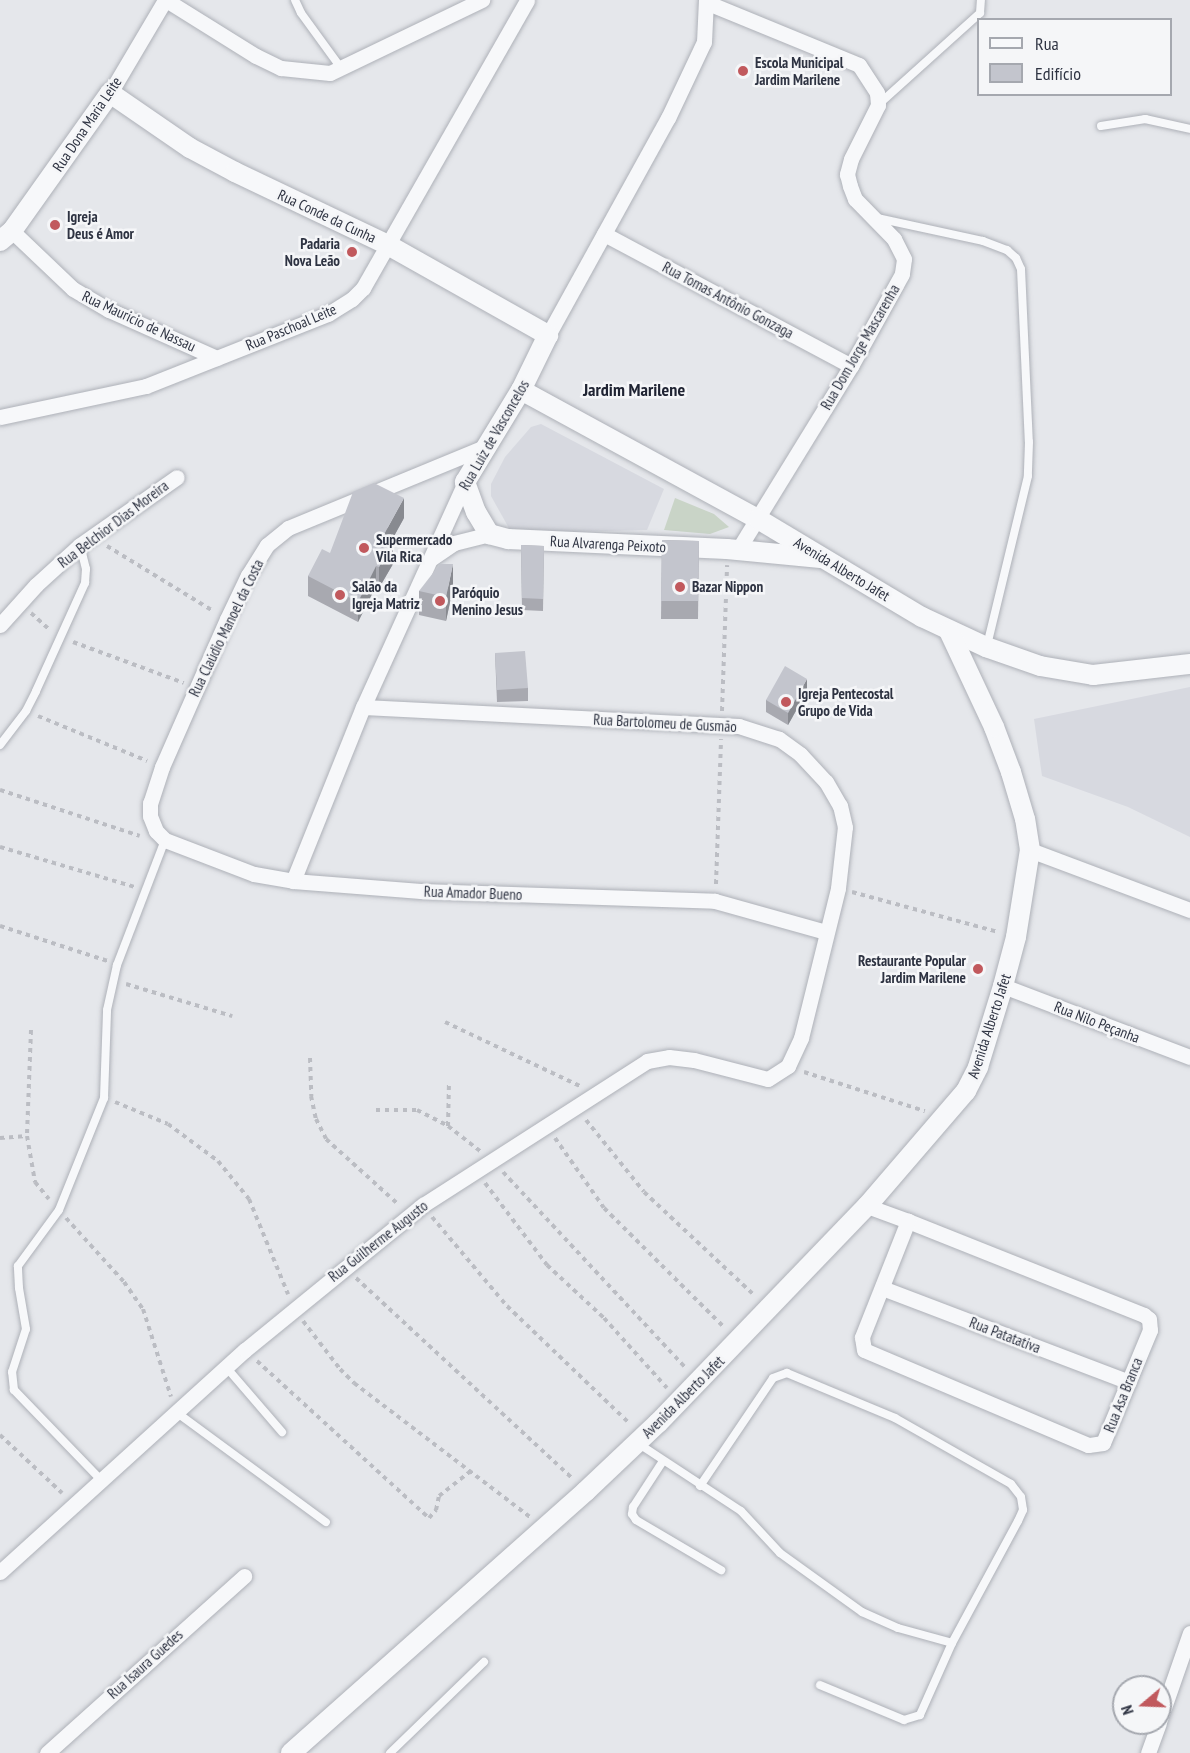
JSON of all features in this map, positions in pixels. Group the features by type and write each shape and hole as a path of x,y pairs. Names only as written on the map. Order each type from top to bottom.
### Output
{"street":[{"path":"166,0 256,56 281,68 330,73 482,0"},
{"name":"Rua Dona Maria Leite","path":"6,236 110,93 166,0"},
{"name":"Rua Paschoal Leite","path":"0,417 146,386 328,314 352,299 363,288 527,0"},
{"path":"707,2 859,65 877,93 878,105"},
{"name":"Rua Luiz de Vasconcelos","path":"293,881 363,707 465,482 521,390 548,335 668,118 704,42 707,2"},
{"name":"Rua Conde da Cunha","path":"110,93 190,148 388,245 548,335"},
{"name":"Rua Dom Jorge Mascarenha","path":"738,550 851,366 902,274 904,259 900,248 855,199 847,174 851,159 878,105"},
{"name":"Rua Tomas Antônio Gonzaga","path":"604,234 851,366"},
{"name":"Rua Mauricio de Nassau","path":"6,236 73,289 109,310 217,358"},
{"name":"Avenida Alberto Jafet","path":"291,1753 544,1529 640,1440 738,1342 867,1206 946,1118 966,1091 978,1067 1016,937 1030,850 1025,819 994,727 949,631 758,519 521,390"},
{"name":"Rua Claúdio Manoel da Costa","path":"164,842 152,823 150,803 162,767 227,619 248,575 267,545 288,528 487,446"},
{"name":"Rua Belchior Dias Moreira","path":"0,625 36,585 86,541 177,477"},
{"path":"430,560 454,543 489,534 476,512 465,482"},
{"name":"Rua Alvarenga Peixoto","path":"489,534 517,540 738,550 821,558"},
{"path":"949,631 1040,666 1094,675 1190,664"},
{"name":"Rua Bartolomeu de Gusmão","path":"363,707 739,726 755,729 779,739 800,754 826,782 840,806 845,827 838,888 801,1038 788,1066"},
{"name":"Rua Amador Bueno","path":"164,842 254,874 293,881 421,891 715,901 826,932"},
{"path":"1030,850 1190,910"},
{"name":"Rua Nilo Peçanha","path":"1003,986 1190,1057"},
{"name":"Rua Guilherme Augusto","path":"0,1572 245,1350 408,1214 547,1126 594,1093 647,1061 669,1058 694,1060 761,1078 776,1076 788,1066"},
{"name":"Rua Asa Branca","path":"867,1206 908,1221 1144,1315 1149,1319 1150,1329 1103,1443 1088,1445 864,1350 862,1337 908,1221"},
{"name":"Rua Patatativa","path":"882,1288 1129,1382"},
{"name":"Rua Isaura Guedes","path":"47,1753 244,1576"},
{"path":"1172,1685 1190,1634"},
{"path":"1148,1753 1154,1735"}],"lane":[{"path":"295,0 300,13 341,69"},
{"path":"878,105 980,14 981,0"},
{"path":"1101,126 1145,119 1190,129"},
{"path":"873,217 983,241 1007,250 1016,258 1021,269 1027,384 1028,476 986,647"},
{"path":"0,745 26,711 85,583 86,541"},
{"path":"102,1481 14,1390 11,1380 26,1329 18,1266 59,1210 104,1098 104,1041 113,980 144,889 164,842"},
{"path":"226,1367 282,1432"},
{"path":"700,1486 773,1378 787,1373 895,1418 1011,1485 1021,1497 1023,1510 952,1643 924,1709 912,1719 904,1720 820,1685"},
{"path":"176,1412 326,1522"},
{"path":"640,1440 663,1461 741,1511 780,1553 862,1612 898,1628 952,1643"},
{"path":"663,1461 633,1507 632,1514 636,1520 721,1570"},
{"path":"390,1753 484,1662"}],"path":[{"path":"86,541 227,619"},
{"path":"19,604 59,637 196,687"},
{"path":"26,711 162,767"},
{"path":"0,790 164,842"},
{"path":"0,847 144,889"},
{"path":"838,888 1016,937"},
{"path":"0,926 117,964"},
{"path":"113,980 232,1016"},
{"path":"446,1022 594,1093"},
{"path":"32,1030 27,1136 35,1182 124,1282 143,1309 176,1412"},
{"path":"310,1058 311,1096 316,1119 326,1139 408,1214"},
{"path":"788,1066 946,1118"},
{"path":"448,1126 449,1082"},
{"path":"104,1098 168,1124 218,1161 249,1199 294,1309 340,1369 354,1383 472,1470 544,1529"},
{"path":"576,1106 644,1192 769,1308"},
{"path":"376,1110 417,1110 448,1126 492,1160 699,1382"},
{"path":"547,1126 604,1208 738,1342"},
{"path":"0,1138 27,1136"},
{"path":"476,1170 548,1265 604,1318 680,1401"},
{"path":"423,1205 507,1306 640,1440"},
{"path":"345,1268 586,1491"},
{"path":"245,1350 429,1518 436,1510 439,1496 472,1470"},
{"path":"0,1435 74,1504"}],"shaded area":[{"path":"541,424 664,489 647,530 528,533 510,530 491,496 491,484 505,457 531,427"},
{"path":"675,498 714,514 729,527 710,534 664,530"},
{"path":"1190,687 1190,837 1128,807 1042,776 1034,719"}],"building":[{"path":"374,483 404,498 382,538 393,544 379,567 376,566 358,602 308,576 322,549 330,553 353,492"},
{"name":"Bazar Nippon","path":"662,540 699,541 698,601 661,601"},
{"path":"521,545 544,546 543,599 522,598"},
{"path":"440,564 453,564 446,597 419,591"},
{"path":"525,651 528,688 497,690 495,653"},
{"path":"785,666 807,679 788,713 766,700"}],"place":[{"name":"Escola Municipal Jardim Marilene","path":"743,71"},
{"name":"Igreja Deus é Amor","path":"55,225"},
{"name":"Padaria Nova Leão","path":"352,252"},
{"name":"Supermercado Vila Rica","path":"364,548"},
{"name":"Bazar Nippon","path":"680,587"},
{"name":"Salão da Igreja Matriz","path":"340,595"},
{"name":"Paróquio Menino Jesus","path":"440,601"},
{"name":"Igreja Pentecostal Grupo de Vida","path":"786,702"},
{"name":"Restaurante Popular Jardim Marilene","path":"978,969"}],"district":[{"name":"Jardim Marilene","path":"634,390"}]}
